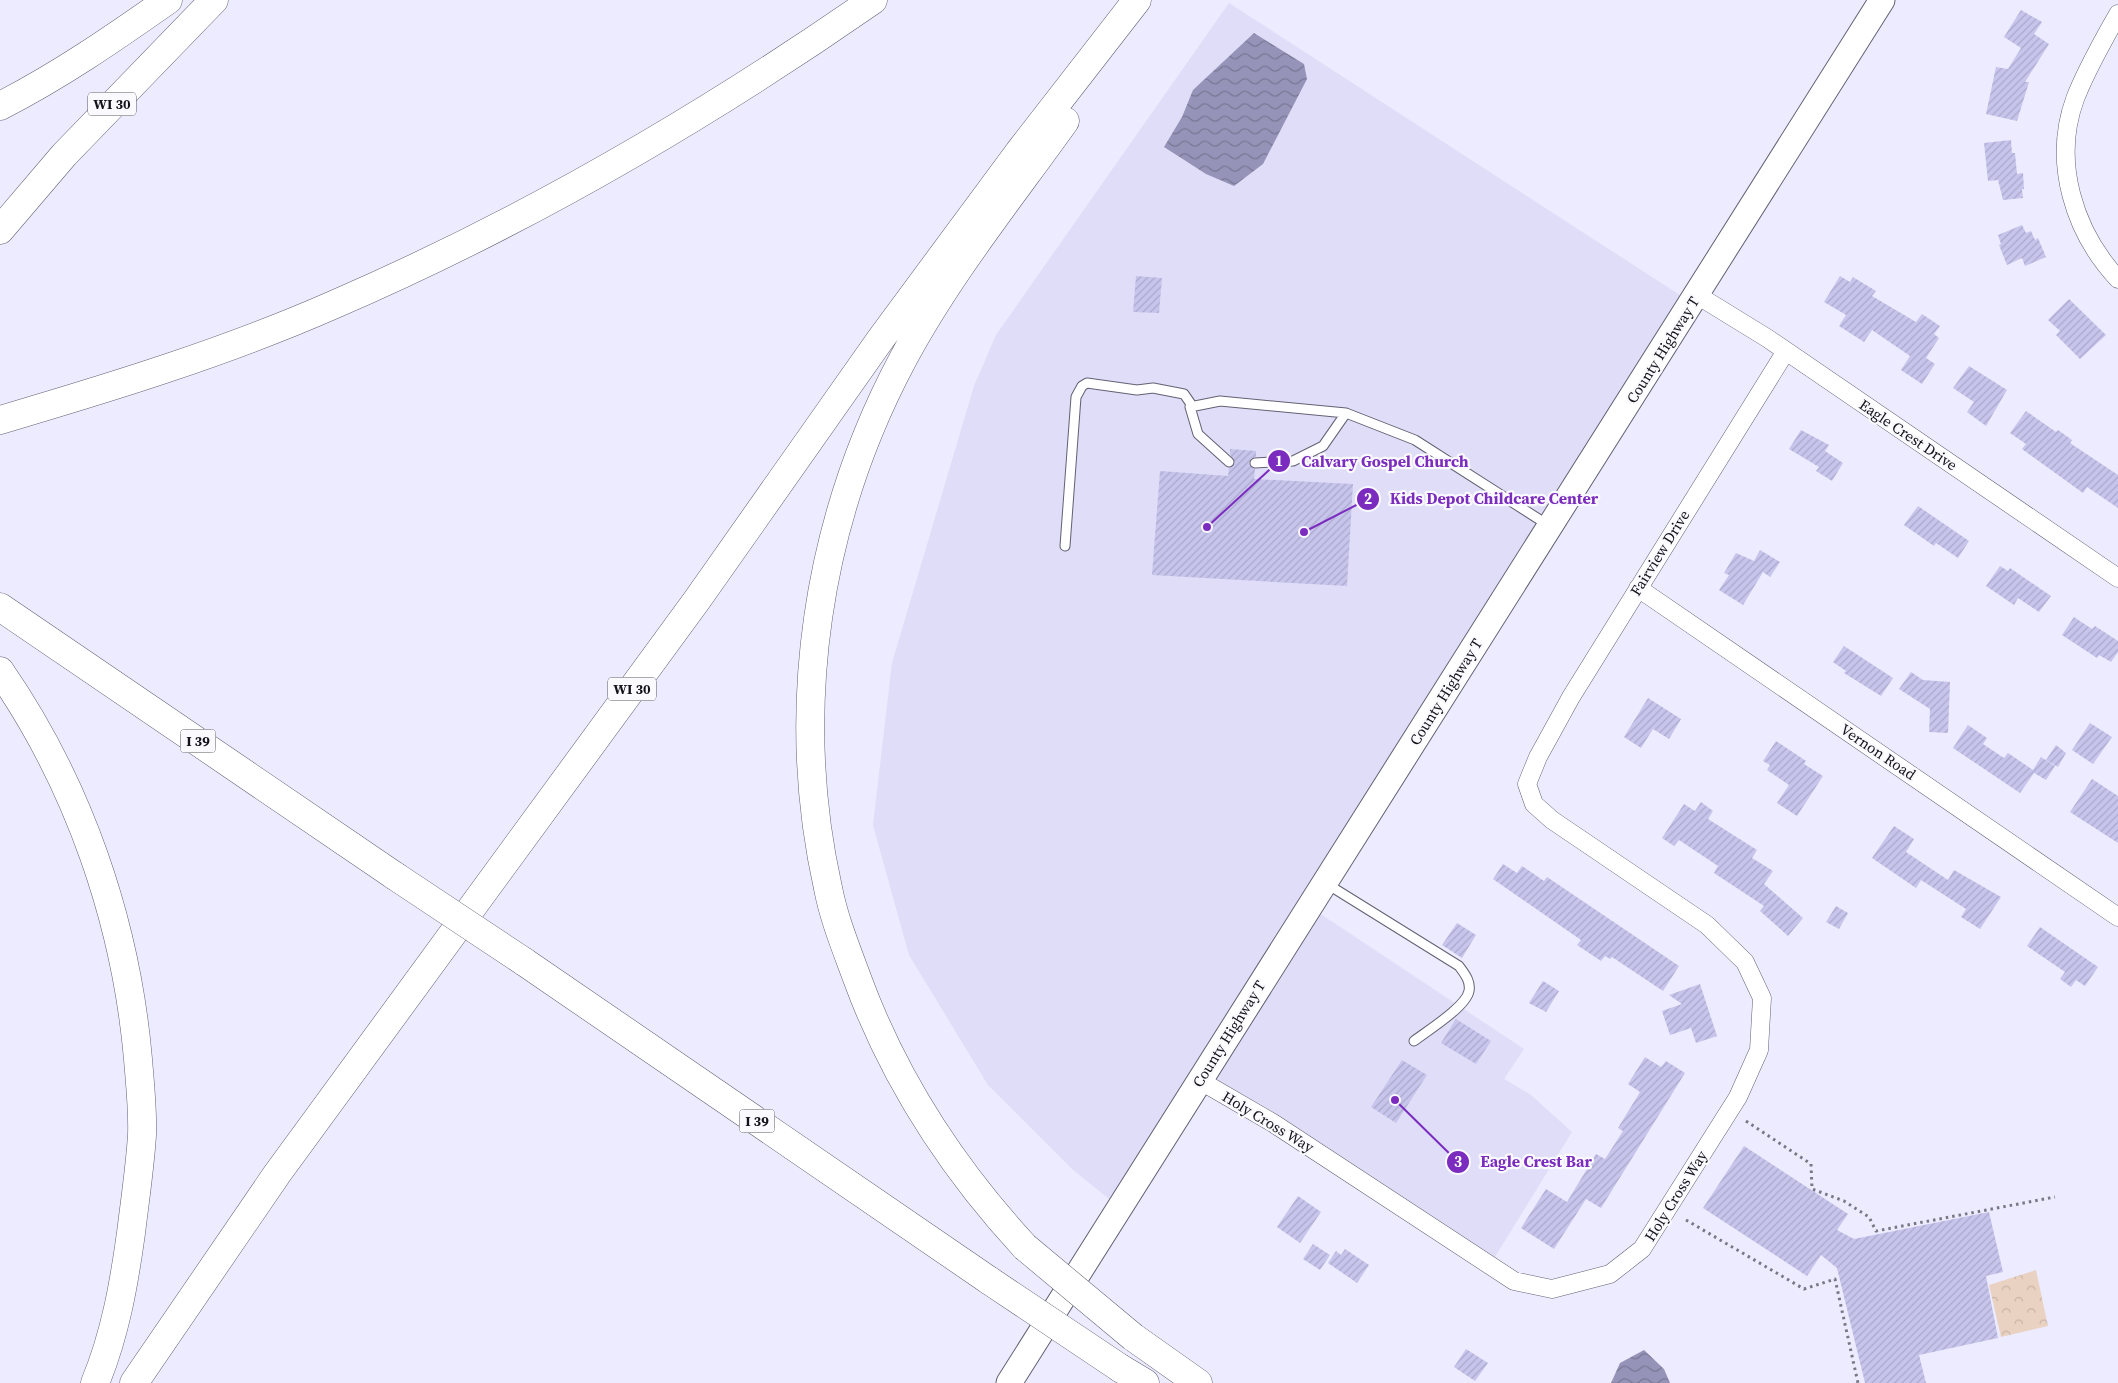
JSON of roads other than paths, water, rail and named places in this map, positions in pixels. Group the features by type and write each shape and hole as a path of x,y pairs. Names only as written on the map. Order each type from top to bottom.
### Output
{"highway":[{"path":"0,106 113,39 168,0"},
{"name":"WI 30","path":"8,220 64,155 214,0"},
{"path":"8,418 233,345 332,306 480,237 559,196 702,112 873,0"},
{"name":"WI 30","path":"134,1383 277,1174 697,600 880,340 1019,152 1137,0"},
{"path":"1152,0 953,279 904,358 856,462 839,515 827,563 818,613 810,729 813,792 828,889 840,932 874,1022 893,1062 927,1122 961,1172 1025,1247 1133,1337 1198,1383"},
{"path":"0,236 8,220"},
{"name":"I 39","path":"0,607 990,1281 1145,1383"},
{"path":"0,671 21,701 53,760 81,819 126,969 135,1024 142,1133 135,1204 126,1267 115,1322 94,1383"}],"main road":[{"name":"County Highway T","path":"1009,1383 1882,0"}],"street":[{"path":"2118,14 2075,100 2066,146 2066,178 2078,216 2089,240 2105,266 2118,279"},
{"name":"Eagle Crest Drive","path":"1697,295 1786,351 2118,578"},
{"name":"Fairview Drive","path":"1538,756 1571,697 1786,351"},
{"name":"Vernon Road","path":"1638,588 2118,917"},
{"name":"Holy Cross Way","path":"1199,1080 1281,1128 1514,1281 1552,1290 1610,1274 1642,1249 1738,1097 1759,1050 1762,998 1745,962 1707,925 1552,820 1534,804 1527,784 1538,756"}],"lane":[{"path":"1065,546 1076,397 1082,386 1087,383 1137,390 1153,388 1184,394 1193,407"},
{"path":"1229,462 1198,434 1190,408 1220,400 1346,413 1415,440 1551,526"},
{"path":"1255,463 1293,461 1323,446 1346,413"},
{"path":"1325,882 1459,966 1468,978 1469,991 1463,1002 1414,1041"}],"water":[{"path":"1254,33 1304,64 1307,79 1263,164 1234,186 1206,174 1164,147 1182,117 1193,90"},
{"path":"1644,1350 1664,1369 1670,1383 1611,1383 1620,1363"}],"place":[{"name":"Calvary Gospel Church","path":"1207,527"},
{"name":"Kids Depot Childcare Center","path":"1304,532"},
{"name":"Eagle Crest Bar","path":"1395,1100"}]}
